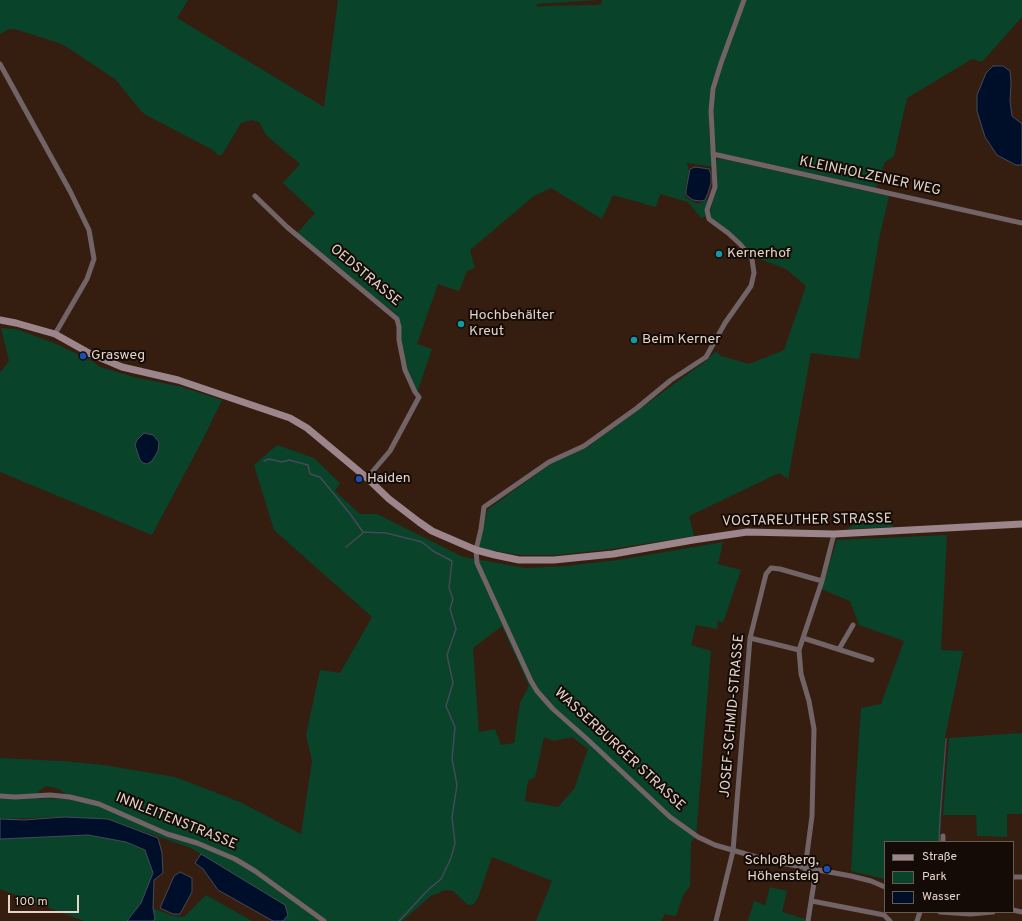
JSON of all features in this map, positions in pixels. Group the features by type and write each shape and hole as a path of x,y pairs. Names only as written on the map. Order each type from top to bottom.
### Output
{"main road":[{"path":"0,320 55,334 89,353 122,367 178,380 290,418 307,428 367,478 389,499 419,522 432,531 476,550"},
{"name":"VOGTAREUTHER STRASSE","path":"476,550 519,560 554,560 613,554 747,532 834,534 1022,524"}],"street":[{"path":"476,550 484,507 549,462 584,446 671,380 706,357 725,323 750,286 754,273 752,259 740,244 709,219 707,210 716,187 711,111 714,89 721,63 744,0"},
{"path":"0,64 70,190 90,230 94,259 87,279 55,334"},
{"name":"KLEINHOLZENER WEG","path":"713,154 1022,223"},
{"name":"OEDSTRASSE","path":"255,196 287,227 397,319 399,327 399,340 405,370 415,392 419,397 390,451 367,478"},
{"path":"806,869 812,816 814,728 809,701 800,674 799,650 822,581 834,534"},
{"name":"WASSERBURGER STRASSE","path":"476,550 479,569 531,681 541,696 553,709 670,817 698,837 733,851 770,862 851,876 871,881 884,887"},
{"name":"JOSEF-SCHMID-STRASSE","path":"716,921 733,851 750,638 766,574 771,568 780,569 822,581"},
{"path":"839,649 853,625"},
{"path":"750,638 799,650"},
{"path":"803,638 872,660"},
{"name":"INNLEITENSTRASSE","path":"0,796 15,797 50,795 70,797 99,804 167,834 197,843 235,859 255,871 324,921"},
{"path":"808,921 816,870"},
{"path":"812,901 884,915 890,921"},
{"path":"947,913 982,913"}],"green space":[{"path":"0,0 188,0 177,18 324,107 338,0 599,0 536,4 538,7 596,5 601,4 602,0 742,0 709,105 709,131 713,167 687,163 689,172 685,189 685,197 698,204 709,199 707,216 701,218 688,202 660,194 656,207 613,195 602,219 551,188 534,196 470,250 475,268 467,271 459,291 438,284 417,344 432,349 417,393 407,370 400,339 401,326 397,315 297,233 315,213 283,183 300,164 266,135 259,122 251,120 241,123 222,155 218,155 213,150 146,115 115,79 70,49 59,43 15,29 9,29 0,34"},
{"path":"746,0 1022,0 1022,17 982,62 972,59 907,98 894,156 885,162 876,188 719,153 716,151 714,145 713,108 715,93 725,56"},
{"path":"718,158 889,196 879,239 859,359 811,353 788,479 779,473 689,516 694,536 612,549 556,555 519,555 479,548 487,510 550,464 586,448 707,360 716,351 721,356 749,364 784,350 806,286 786,269 752,256 711,219 709,215 716,191 716,163"},
{"path":"1,328 16,329 54,343 92,361 100,367 134,377 182,387 222,400 152,535 0,472 0,373 9,361","holes":["144,433 153,435 140,460 135,445 137,440"]},
{"path":"277,445 314,458 340,483 335,491 360,514 377,514 463,557 526,568 566,566 618,560 723,542 718,564 741,570 723,623 718,620 717,629 696,625 691,645 711,651 696,837 691,842 690,886 683,896 676,916 665,914 661,921 536,921 552,881 492,857 478,898 474,904 468,905 453,891 445,890 431,896 402,921 283,921 288,915 285,905 191,848 108,819 64,817 0,819 0,758 62,761 104,765 175,777 240,802 301,834 312,761 306,735 320,670 340,673 372,617 274,530 254,465","holes":["502,626 529,686 520,703 514,743 501,745 495,729 479,732 473,648","544,737 554,741 572,737 588,749 574,789 558,807 525,801 528,781 535,777","46,786 59,789 67,795 66,798 40,799 37,795 39,791"]},
{"path":"891,522 893,527 847,529 855,524"},
{"path":"947,535 941,650 963,651 945,737 940,815 940,841 884,841 884,879 851,871 861,708 881,704 904,641 859,625 850,601 821,589 837,540"},
{"path":"1022,733 1022,814 1007,814 1007,837 977,836 976,815 943,815 949,738"},
{"path":"88,835 126,842 145,850 153,873 141,903 127,921 84,921 0,889 0,839"},
{"path":"770,887 787,891 782,912 805,919 805,921 748,921 754,901 765,905"},
{"path":"206,895 252,921 153,921 155,919 153,908 173,916 184,917"}],"water":[{"path":"993,66 1003,66 1010,71 1010,101 1012,116 1022,124 1022,165 1016,165 997,155 985,137 977,111 977,95 986,73"},
{"path":"695,167 709,169 711,174 711,183 708,193 705,200 701,201 693,200 686,195 690,169"},
{"path":"144,433 153,435 159,442 158,451 152,461 147,464 140,460 135,445 137,440"},
{"path":"64,817 108,819 158,838 162,853 163,873 154,880 153,908 155,919 153,921 127,921 141,903 153,873 145,850 126,842 88,835 0,839 0,819 24,820"},
{"path":"201,854 285,905 288,915 283,921 273,921 218,890 203,869 195,863"},
{"path":"180,872 192,878 192,892 180,914 173,914 160,908 174,876"}],"waterway":[{"path":"264,461 269,459 282,462 289,460 308,465 310,474 320,477 363,532 386,533 422,542 433,551 452,561 449,588 453,599 450,609 456,629 447,655 453,683 446,706 455,727 452,759 457,785 452,817 455,843 451,858 441,879 428,890 399,921"},
{"path":"346,547 363,533"},
{"path":"939,841 946,739"}],"place":[{"name":"Kernerhof","path":"719,254"},
{"name":"Hochbehälter Kreut","path":"461,324"},
{"name":"Beim Kerner","path":"634,340"},
{"name":"Grasweg","path":"83,356"},
{"name":"Haiden","path":"359,479"},
{"name":"Schloßberg, Höhensteig","path":"827,869"}]}
